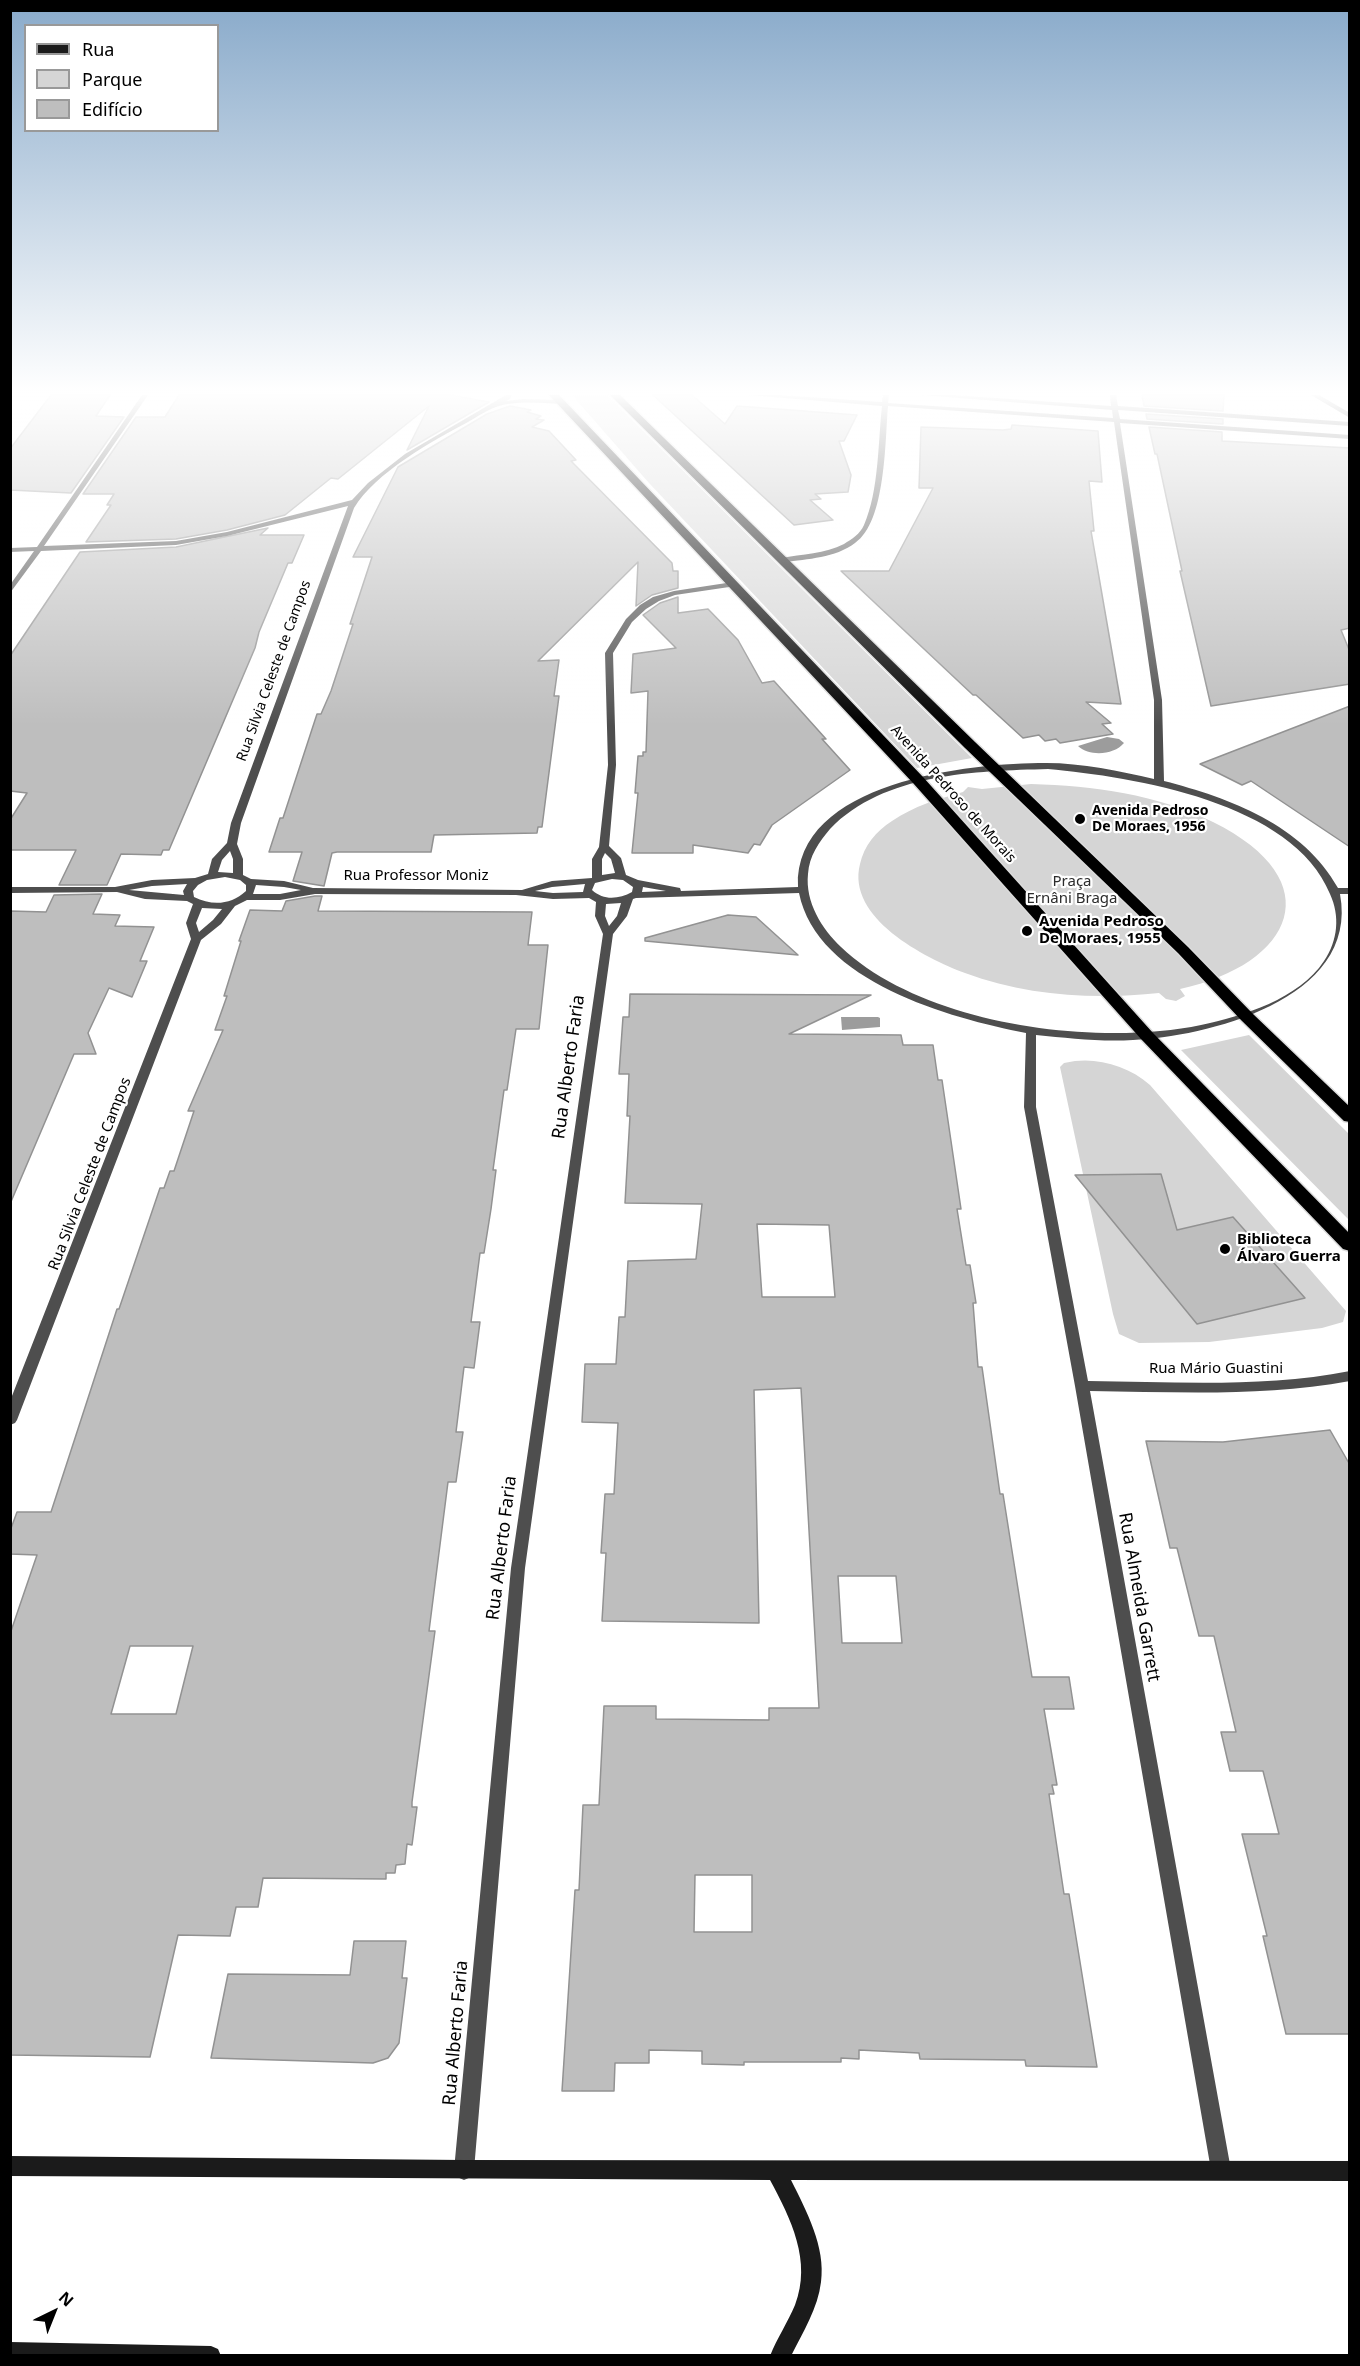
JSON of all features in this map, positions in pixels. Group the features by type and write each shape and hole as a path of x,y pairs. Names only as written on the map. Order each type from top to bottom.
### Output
{"highway":[{"name":"Avenida Pedroso de Morais","path":"658,505 918,780 1147,1036 1350,1245"},
{"path":"731,505 994,768 1183,950 1247,1017 1350,1117"}],"street":[{"path":"10,591 69,505"},
{"path":"10,550 176,543 227,534 340,505"},
{"name":"Rua Silvia Celeste de Campos","path":"238,875 238,859 232,844 236,823 340,534 353,505"},
{"path":"784,560 828,553 862,534 869,520 872,505"},
{"path":"1130,505 1158,700 1159,781"},
{"path":"733,584 674,593 656,599 643,607 629,621 609,653 612,765 604,847 597,859 594,880 586,891 602,900 620,901 631,896 684,892 801,890"},
{"path":"1048,766 1104,771 1159,781 1218,800 1251,814 1288,837 1317,863 1336,891 1343,919 1338,948 1321,975 1290,998 1247,1017 1219,1025 1147,1036 1070,1035 1031,1030 955,1012 924,1002 880,981 845,957 820,931 801,890 806,857 818,837 835,819 886,790 918,780 954,772 1048,766"},
{"name":"Rua Silvia Celeste de Campos","path":"212,875 217,859 232,844"},
{"path":"604,847 616,858 621,876 636,883 684,892"},
{"path":"10,890 115,890 152,883 197,881 212,875 238,875 250,882 253,887 247,897 231,904 212,906 193,901 115,890"},
{"name":"Rua Professor Moniz","path":"516,892 552,884 621,876"},
{"name":"Rua Silvia Celeste de Campos","path":"196,939 191,923 193,901 188,891 197,881"},
{"name":"Rua Professor Moniz","path":"250,882 284,884 315,891"},
{"name":"Rua Alberto Faria","path":"464,2170 518,1568 608,934 622,916 638,887 636,883"},
{"name":"Rua Professor Moniz","path":"247,897 280,897 315,891 516,892 554,896 590,895"},
{"path":"1336,891 1350,891"},
{"name":"Rua Alberto Faria","path":"602,900 600,916 608,934"},
{"name":"Rua Silvia Celeste de Campos","path":"10,1420 196,939 218,922 231,904"},
{"name":"Rua Almeida Garrett","path":"1031,1030 1030,1107 1082,1386 1221,2170"},
{"name":"Rua Mário Guastini","path":"1082,1386 1266,1387 1313,1384 1350,1376"},
{"path":"10,2166 464,2170 1350,2171"},
{"path":"776,2171 795,2207 806,2239 813,2272 806,2304 780,2355"},
{"path":"10,2352 211,2355"}],"green space":[{"path":"670,505 718,505 972,758 917,768"},
{"name":"Praça Ernâni Braga","path":"1031,784 1078,787 1147,798 1191,812 1213,822 1250,845 1274,869 1285,894 1284,918 1272,941 1250,961 1219,977 1180,989 1185,996 1176,1001 1166,999 1159,993 1085,996 1012,987 965,973 911,946 892,933 877,918 865,902 859,884 862,857 881,829 909,811 963,792 968,787 982,789"},
{"path":"1249,1035 1349,1134 1349,1220 1181,1050"},
{"path":"1095,1061 1115,1065 1134,1073 1150,1085 1346,1311 1343,1322 1322,1328 1209,1342 1139,1343 1119,1334 1060,1067 1064,1063"}],"shaded area":[{"path":"1107,737 1119,739 1124,743 1114,750 1102,753 1089,752 1078,746"},
{"path":"841,1017 878,1017 880,1027 842,1030"}],"building":[{"path":"111,505 297,505 285,515 227,530 176,539 86,542"},
{"path":"379,505 615,505 672,563 673,571 678,571 678,588 652,595 636,606 638,562 538,661 559,660 554,696 559,696 542,827 538,827 537,833 434,835 431,852 332,853 324,886 293,881 302,852 269,852 280,818 283,818 317,714 321,714 331,691 372,557 353,557"},
{"path":"773,505 816,505 833,520 794,525"},
{"path":"924,505 1091,505 1094,531 1091,531 1121,704 1086,702 1111,723 1102,724 1113,734 1060,743 1056,739 1045,741 1039,735 1023,738 976,695 973,695 841,571 889,571"},
{"path":"1168,505 1350,505 1350,628 1341,630 1350,652 1350,684 1211,706 1180,571 1182,571"},
{"path":"268,528 260,535 304,535 292,563 288,563 259,632 255,648 169,850 163,850 161,855 121,854 107,885 59,885 76,850 10,850 10,820 27,793 10,791 10,656 80,552 176,547"},
{"path":"678,597 678,613 708,609 738,640 762,683 774,681 826,739 822,739 850,770 772,825 760,845 754,844 748,853 693,845 693,853 632,853 638,793 635,793 638,756 643,756 643,752 646,752 648,691 631,693 633,654 676,648 643,615 660,603"},
{"path":"1350,706 1350,847 1251,781 1242,785 1200,764"},
{"path":"102,894 93,914 120,915 115,926 154,927 140,961 147,961 132,997 109,988 88,1033 96,1054 74,1054 10,1204 10,911 46,912 54,895"},
{"path":"322,896 318,911 532,912 528,945 548,945 539,1029 516,1029 507,1090 504,1090 493,1170 496,1170 491,1209 484,1253 480,1253 471,1322 480,1322 474,1368 464,1367 456,1432 463,1432 456,1482 448,1482 429,1631 435,1631 412,1802 412,1807 417,1807 412,1845 407,1844 405,1864 396,1865 395,1873 386,1873 386,1879 263,1878 258,1907 236,1907 230,1936 178,1935 150,2057 10,2055 10,1634 37,1555 10,1554 10,1531 17,1512 51,1512 117,1309 119,1309 160,1188 164,1188 170,1171 174,1171 194,1111 188,1111 223,1030 215,1030 227,996 224,996 250,910 282,911 286,901","holes":["130,1646 193,1646 176,1714 111,1714"]},
{"path":"728,915 756,917 798,955 645,941 645,938"},
{"path":"630,994 871,995 789,1034 901,1035 903,1045 933,1045 938,1080 942,1080 961,1209 957,1209 966,1265 970,1265 976,1303 973,1303 978,1367 982,1367 1000,1494 1003,1494 1032,1677 1069,1677 1074,1709 1044,1709 1057,1785 1052,1785 1054,1794 1049,1794 1064,1894 1069,1894 1097,2067 1026,2066 1025,2060 920,2059 919,2053 859,2050 859,2059 841,2058 841,2062 702,2064 702,2051 649,2050 649,2063 615,2063 614,2091 562,2091 575,1890 579,1890 583,1805 599,1805 604,1706 656,1706 656,1719 769,1720 769,1708 819,1708 801,1388 754,1390 759,1623 602,1621 606,1553 601,1553 605,1494 614,1494 618,1423 582,1422 585,1364 616,1364 619,1317 625,1317 628,1261 696,1259 702,1204 625,1203 630,1116 627,1116 629,1074 619,1074 623,1017 629,1017","holes":["757,1224 829,1225 835,1297 762,1297","838,1576 896,1576 902,1643 842,1643","695,1875 752,1875 752,1932 694,1932"]},
{"path":"1161,1174 1177,1230 1233,1217 1305,1298 1197,1324 1075,1175"},
{"path":"1330,1430 1350,1465 1350,2034 1286,2034 1263,1936 1267,1936 1242,1834 1279,1834 1263,1771 1230,1771 1221,1732 1236,1732 1214,1636 1199,1636 1177,1548 1170,1548 1146,1441 1223,1442"},
{"path":"354,1941 406,1941 402,1978 407,1978 399,2043 388,2058 373,2063 211,2058 228,1974 350,1975"}],"place":[{"name":"Avenida Pedroso De Moraes, 1956","path":"1080,819"},
{"name":"Avenida Pedroso De Moraes, 1955","path":"1027,931"},
{"name":"Biblioteca Álvaro Guerra","path":"1225,1249"}]}
